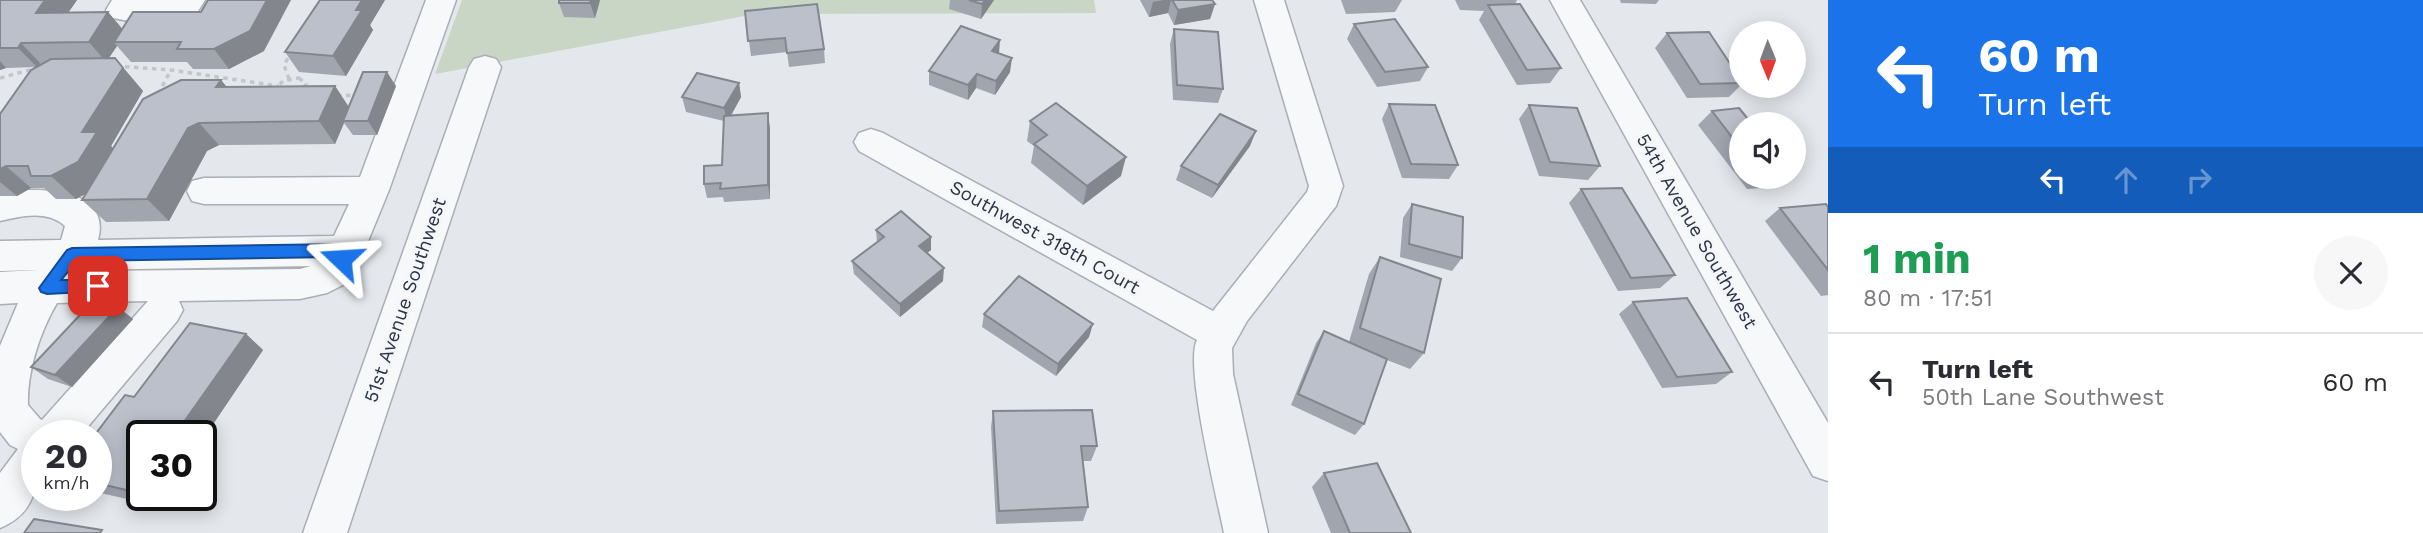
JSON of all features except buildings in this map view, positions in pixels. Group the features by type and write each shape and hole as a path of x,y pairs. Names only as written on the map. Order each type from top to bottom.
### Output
{"street":[{"path":"127,0 121,10 184,9 190,0"},
{"path":"0,288 300,284 314,282 332,273 346,251 372,190 441,0"},
{"path":"1246,533 1213,374 1213,346 1219,333 1324,196 1326,186 1269,0"},
{"name":"54th Avenue Southwest","path":"1565,0 1828,462"},
{"name":"51st Avenue Southwest","path":"325,533 485,67"},
{"name":"Southwest 318th Court","path":"871,142 1219,333"},
{"path":"204,191 372,190"},
{"path":"0,207 57,203 76,213 83,222 81,240 36,305 19,350 7,402 14,422 21,427"},
{"path":"0,256 346,251"},
{"path":"68,420 164,310"},
{"path":"0,507 21,479"}],"path":[{"path":"289,79 284,65 298,44"},
{"path":"109,66 172,70 278,86 289,79 303,79 306,84 302,92 287,97"},
{"path":"0,78 39,67"},
{"path":"152,104 172,70"},
{"path":"278,86 278,96 299,97"},
{"path":"334,96 358,95"}],"green space":[{"path":"462,0 1094,0 1096,13 755,14 435,74"}],"route":[{"path":"98,286 47,288 72,254 346,251 341,259"}]}
